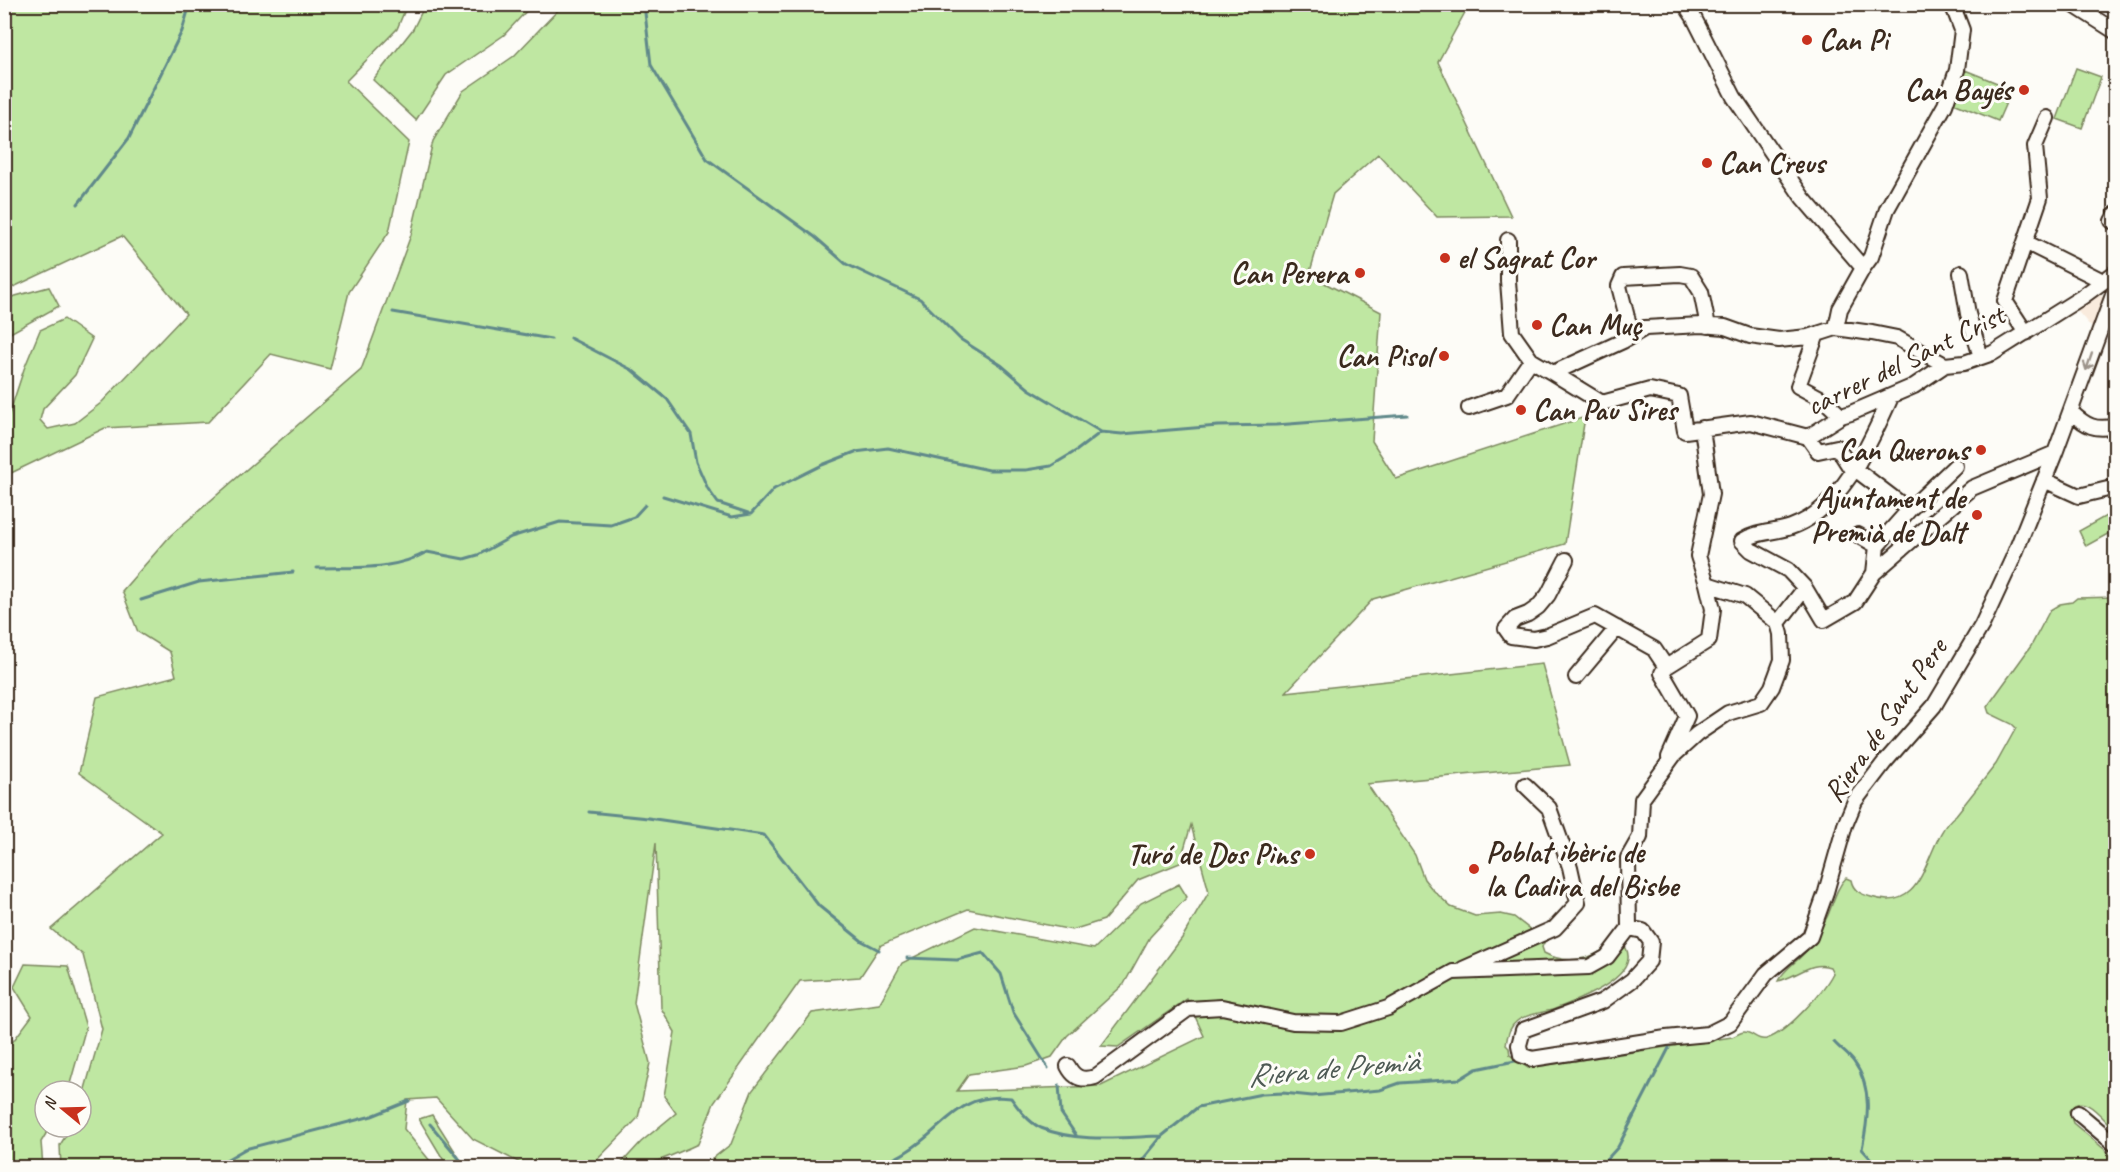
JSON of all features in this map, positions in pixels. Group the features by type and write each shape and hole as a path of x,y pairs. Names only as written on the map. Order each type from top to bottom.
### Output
{"street":[{"path":"1685,4 1734,97 1803,198 1863,268"},
{"path":"1836,328 1840,309 1871,257 1887,209 1945,105 1957,70 1962,30 1952,4"},
{"path":"2073,4 2115,32"},
{"path":"2026,333 2005,301 2040,198 2035,146 2047,118"},
{"path":"2115,214 2112,221 2115,222"},
{"path":"1508,240 1512,333 1531,360 1602,403 1650,390 1679,396 1685,431 1702,429 1711,494 1698,556 1713,609 1710,640 1666,667 1662,674 1687,716 1664,770"},
{"path":"2025,242 2109,284"},
{"name":"carrer del Sant Crist","path":"1702,429 1750,422 1808,437 1841,416 1914,386 1944,365 1964,363 1993,352 2109,284 2115,272"},
{"path":"1961,273 1968,314 1981,357"},
{"path":"1636,333 1628,321 1619,286 1623,277 1680,274 1691,276 1701,292 1708,326"},
{"name":"Riera de Sant Pere","path":"1629,928 1643,931 1651,942 1649,961 1632,980 1603,1001 1523,1030 1519,1045 1521,1055 1533,1059 1666,1038 1708,1034 1730,1023 1766,974 1810,937 1826,892 1845,825 1855,801 1934,706 1976,635 2013,558 2071,412 2109,284"},
{"path":"1553,373 1645,328 1708,326 1725,327 1750,336 1779,340 1808,337 1836,328 1897,338 1944,365"},
{"path":"1817,334 1798,386 1824,400 1841,416"},
{"path":"1469,408 1507,395 1531,360"},
{"path":"1891,397 1849,479 1815,515 1791,527 1752,534 1742,541 1751,550 1788,570 1805,588 1824,620 1855,602 1874,573 1972,488 2055,453"},
{"path":"2071,412 2091,428 2115,426"},
{"path":"1808,437 1818,452 1837,447 1854,471 1909,510"},
{"path":"1874,573 1877,546 1909,510 1955,466"},
{"path":"2044,480 2079,496 2115,487"},
{"path":"1858,535 1877,546"},
{"path":"1566,560 1548,595 1538,607 1515,619 1506,629 1511,636 1534,639 1547,636 1595,616 1654,649 1666,667"},
{"path":"1453,972 1589,967 1607,957 1629,928 1628,858 1640,837 1642,799 1674,755 1697,734 1728,713 1761,703 1772,687 1782,660 1781,634 1778,623 1745,596 1707,584"},
{"path":"1778,623 1805,588"},
{"path":"1576,676 1617,628"},
{"path":"1068,1066 1073,1075 1083,1079 1095,1077 1188,1009 1222,1007 1293,1022 1341,1023 1388,1008 1453,972 1555,928 1578,903 1570,867 1549,808 1525,785"},
{"path":"2078,1113 2115,1145"}],"shaded area":[{"path":"2098,291 2104,299 2092,328 2074,307"}],"green space":[{"path":"5,4 407,5 397,29 346,81 409,142 389,232 349,292 330,369 271,354 208,422 105,428 7,475 4,470 5,427 24,369 40,330 64,319 92,339 75,375 43,409 40,420 48,429 75,423 101,403 186,314 122,236 7,290 8,298 49,287 59,306 5,336"},
{"path":"425,5 532,5 504,35 446,75 416,120 373,80 413,29"},
{"path":"563,5 1469,5 1438,62 1511,216 1437,217 1378,154 1333,194 1309,275 1381,312 1372,441 1396,479 1585,417 1565,544 1373,599 1286,692 1542,664 1570,765 1367,784 1415,855 1424,879 1451,907 1475,916 1501,914 1514,917 1545,941 1542,947 1544,953 1552,957 1570,960 1588,957 1605,948 1611,941 1626,948 1628,959 1624,969 1615,979 1589,995 1552,1010 1525,1017 1512,1026 1506,1045 1510,1055 1528,1068 1732,1037 1742,1032 1766,1039 1794,1021 1833,973 1830,967 1823,965 1778,981 1814,940 1827,917 1837,891 1846,878 1851,880 1854,887 1864,895 1890,900 1905,896 1915,886 1945,826 1996,764 2016,728 1989,713 1987,707 2031,646 2050,610 2077,598 2115,597 2115,1130 2087,1105 2081,1103 2075,1105 2069,1111 2073,1123 2115,1158 2115,1167 702,1167 731,1144 752,1091 812,1013 879,1004 902,963 975,927 1094,949 1141,903 1179,884 1187,897 1150,937 1124,984 1067,1036 1052,1057 1026,1066 969,1074 957,1091 1101,1086 1204,1036 1187,999 1118,1047 1101,1046 1182,938 1209,892 1191,825 1180,863 1138,880 1104,920 1072,930 968,909 881,945 860,977 800,981 714,1103 698,1144 659,1160 630,1167 618,1167 641,1142 676,1113 664,1096 675,1032 661,1008 656,843 634,1003 650,1063 638,1118 590,1167 528,1167 473,1139 436,1098 407,1100 404,1129 431,1162 431,1167 61,1167 60,1145 64,1139 93,1139 93,1079 88,1079 102,1029 83,955 51,929 162,833 79,773 97,697 176,676 170,652 138,632 122,591 171,535 361,370 411,235 433,141 463,91 514,56"},
{"path":"2076,68 2101,77 2082,128 2057,119"},
{"path":"1965,70 2012,89 1998,121 1951,102"},
{"path":"2115,511 2115,530 2086,546 2079,531"},
{"path":"25,964 68,966 86,1027 71,1079 33,1079 33,1139 43,1139 41,1142 43,1167 5,1167 5,1052 32,1016 14,987"},
{"path":"432,1115 465,1167 446,1167 419,1119"}],"waterway":[{"path":"78,204 129,138 182,31 190,4"},
{"path":"644,4 651,65 707,159 815,237 846,264 920,299 960,339 1001,365 1029,389 1101,432"},
{"path":"393,312 551,339"},
{"path":"570,338 632,370 667,399 691,434 696,462 708,489 718,503 748,513"},
{"path":"663,496 732,517 751,514 774,489 822,465 855,452 888,448 989,470 1026,470 1051,466 1101,432 1122,434 1407,415"},
{"path":"317,568 360,568 387,565 427,552 464,559 478,555 511,537 560,522 611,525 634,517 645,505"},
{"path":"141,600 199,582 293,572"},
{"path":"589,812 764,835 819,906 862,941 879,950"},
{"path":"907,958 957,960 983,953 1001,974 1013,1012 1048,1068"},
{"path":"1834,1042 1854,1062 1864,1082 1867,1116 1862,1149 1879,1168"},
{"path":"1599,1168 1618,1147 1669,1048"},
{"name":"Riera de Premià","path":"1136,1168 1162,1136 1198,1107 1262,1094 1283,1093 1312,1096 1380,1090 1400,1083 1460,1079 1476,1069 1515,1061"},
{"path":"1059,1085 1061,1113 1076,1135"},
{"path":"872,1168 894,1159 920,1143 965,1106 993,1097 1011,1098 1032,1122 1055,1133 1101,1138 1162,1136"},
{"path":"212,1168 245,1149 372,1116 409,1101"},
{"path":"430,1124 467,1168"}],"place":[{"name":"Can Pi","path":"1807,40"},
{"name":"Can Bayés","path":"2024,90"},
{"name":"Can Creus","path":"1707,163"},
{"name":"el Sagrat Cor","path":"1445,258"},
{"name":"Can Perera","path":"1360,273"},
{"name":"Can Muç","path":"1537,325"},
{"name":"Can Pisol","path":"1444,356"},
{"name":"Can Pau Sires","path":"1521,410"},
{"name":"Can Querons","path":"1981,450"},
{"name":"Ajuntament de Premià de Dalt","path":"1977,515"},
{"name":"Turó de Dos Pins","path":"1310,854"},
{"name":"Poblat ibèric de la Cadira del Bisbe","path":"1474,869"}]}
